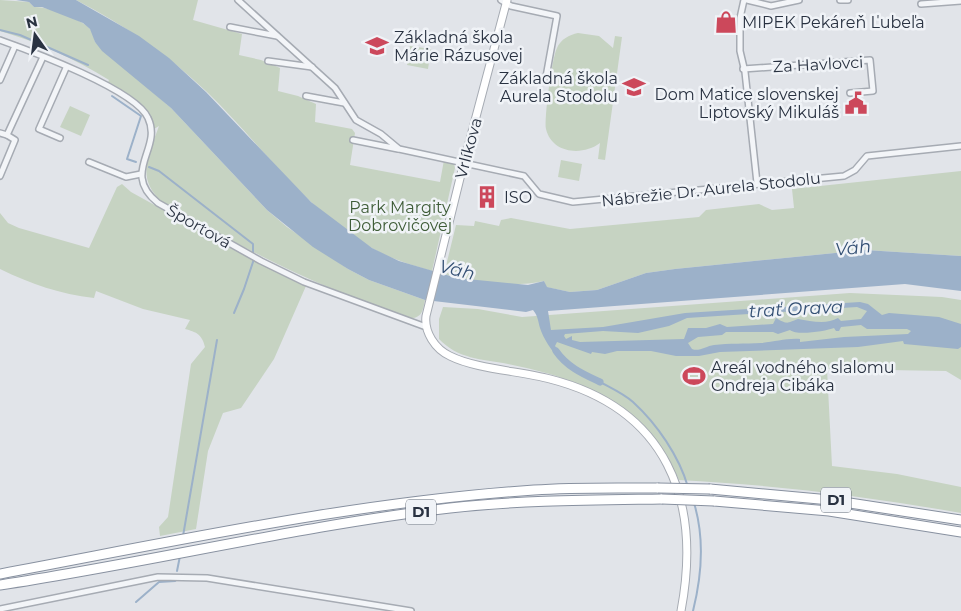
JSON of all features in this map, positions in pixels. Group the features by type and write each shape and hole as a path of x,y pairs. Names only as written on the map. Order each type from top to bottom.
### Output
{"highway":[{"name":"D1","path":"0,574 314,516 451,497 534,490 710,489 830,500 961,520"},
{"name":"D1","path":"0,585 312,528 453,508 567,500 714,501 829,511 961,532"}],"street":[{"path":"238,0 335,88 356,120 382,134 399,149"},
{"path":"757,183 745,72 743,68 740,18 746,0 771,6 797,0"},
{"path":"840,0 848,0"},
{"path":"505,1 511,6 557,16 546,77"},
{"name":"Vrlíkova","path":"426,327 428,309 441,254 505,1"},
{"path":"921,4 961,1"},
{"path":"230,27 278,36"},
{"path":"0,40 57,63 123,94 138,104 148,117 151,125 150,140 141,174 126,176 88,162"},
{"path":"0,80 15,46"},
{"path":"7,135 43,57"},
{"name":"Za Havlovci","path":"743,68 870,60 874,90 850,93"},
{"path":"268,61 313,67"},
{"path":"60,138 39,129 66,68"},
{"path":"306,96 344,103"},
{"path":"0,133 15,140 0,176"},
{"name":"Nábrežie Dr. Aurela Stodolu","path":"352,140 524,176 539,194 573,202 844,176 853,172 869,155 961,146"},
{"name":"Športová","path":"141,174 145,188 158,203 262,262 304,282 426,327"},
{"path":"426,327 434,342 450,356 551,379 578,388 624,414 647,436 669,468 684,511 687,557 681,611"},
{"path":"0,609 158,577 182,576 411,611"}],"green space":[{"path":"0,0 29,2 34,7 65,14 87,26 92,31 95,42 171,108 267,210 287,227 348,269 369,280 425,300 420,315 411,318 346,295 314,281 252,252 162,202 149,184 147,175 148,156 159,126 149,132 144,116 139,110 106,86 109,80 56,52 0,31"},
{"name":"Park Margity Dobrovičovej","path":"76,0 198,0 193,20 242,34 239,55 261,60 280,68 278,91 298,96 316,104 315,122 352,129 355,133 350,165 440,182 444,160 454,164 455,168 432,271 386,255 348,233 305,196 227,112 192,78 144,41"},
{"path":"578,33 599,36 613,48 615,36 622,37 605,160 598,159 600,143 585,150 577,151 561,148 549,137 546,129 547,101 555,54 563,40 568,36"},
{"path":"410,46 431,49 428,69 407,65"},
{"path":"70,106 90,115 81,136 60,127"},
{"path":"561,160 582,164 579,181 558,177"},
{"path":"961,171 961,256 865,250 646,273 597,290 570,292 546,287 544,281 520,284 494,284 444,274 456,225 474,226 475,221 499,226 501,220 511,218 570,229 699,217 706,210 759,204 772,210 794,208 792,189"},
{"path":"122,184 131,192 272,270 306,286 274,359 241,408 223,413 208,451 196,529 160,536 159,527 168,517 191,364 205,347 202,339 195,333 185,329 190,320 143,309 96,291 94,298 57,291 34,284 0,269 0,213 8,223 19,228 89,248 117,187"},
{"name":"Areál vodného slalomu Ondreja Cibáka","path":"850,293 942,297 961,300 961,380 946,371 827,369 832,466 897,474 961,487 961,513 891,501 820,492 679,480 666,454 649,432 631,414 610,399 562,378 536,370 470,357 454,351 439,339 439,319 443,307 478,309 522,317"}],"water":[{"name":"trať Orava","path":"16,0 76,0 139,36 169,58 206,92 311,202 372,248 399,261 457,278 528,285 544,281 547,287 570,292 597,290 646,273 865,250 961,256 961,291 905,284 548,311 551,330 603,327 685,313 860,302 868,304 882,315 889,313 939,317 961,324 961,347 958,349 904,344 903,341 858,347 720,352 699,356 676,356 651,351 617,351 605,354 592,352 591,354 557,342 555,346 564,357 558,358 543,336 537,316 533,310 526,312 425,300 369,280 313,247 267,210 171,108 102,51 95,42 90,29 83,23 42,7 34,7 29,2","holes":["857,307 867,311 861,319 841,321 838,318 823,322 798,319 787,323 776,318 773,324 727,327 720,324 706,328 688,328 684,339 580,342 572,340 572,336 566,339 564,336 565,334 603,331 638,333 669,326 687,318","861,325 867,329 907,329 911,331 908,334 844,337 800,342 800,339 795,339 761,343 720,344 697,350 692,349 688,343 698,337 722,335 726,332 773,332 778,334 790,330 805,333 834,328 836,331 839,331 841,327"]}],"waterway":[{"path":"0,30 20,35 88,65"},
{"path":"112,96 141,116 127,159 136,162"},
{"path":"149,167 159,171 253,244 253,254"},
{"path":"234,313 254,259"},
{"path":"183,536 217,340"},
{"path":"556,351 570,366 600,382"},
{"path":"600,382 629,399 659,430 673,452 688,487"},
{"path":"693,611 701,557 700,530 694,503"},
{"path":"177,571 180,556"},
{"path":"136,602 159,582 176,580"}],"place":[{"name":"MIPEK Pekáreň Ľubeľa","path":"726,22"},
{"name":"Základná škola Márie Rázusovej","path":"377,46"},
{"name":"Základná škola Aurela Stodolu","path":"634,87"},
{"name":"Dom Matice slovenskej Liptovský Mikuláš","path":"856,103"},
{"name":"ISO","path":"487,197"},
{"name":"Areál vodného slalomu Ondreja Cibáka","path":"694,376"}],"water label":[{"name":"Váh","path":"853,248"},
{"name":"Váh","path":"457,270"}]}
